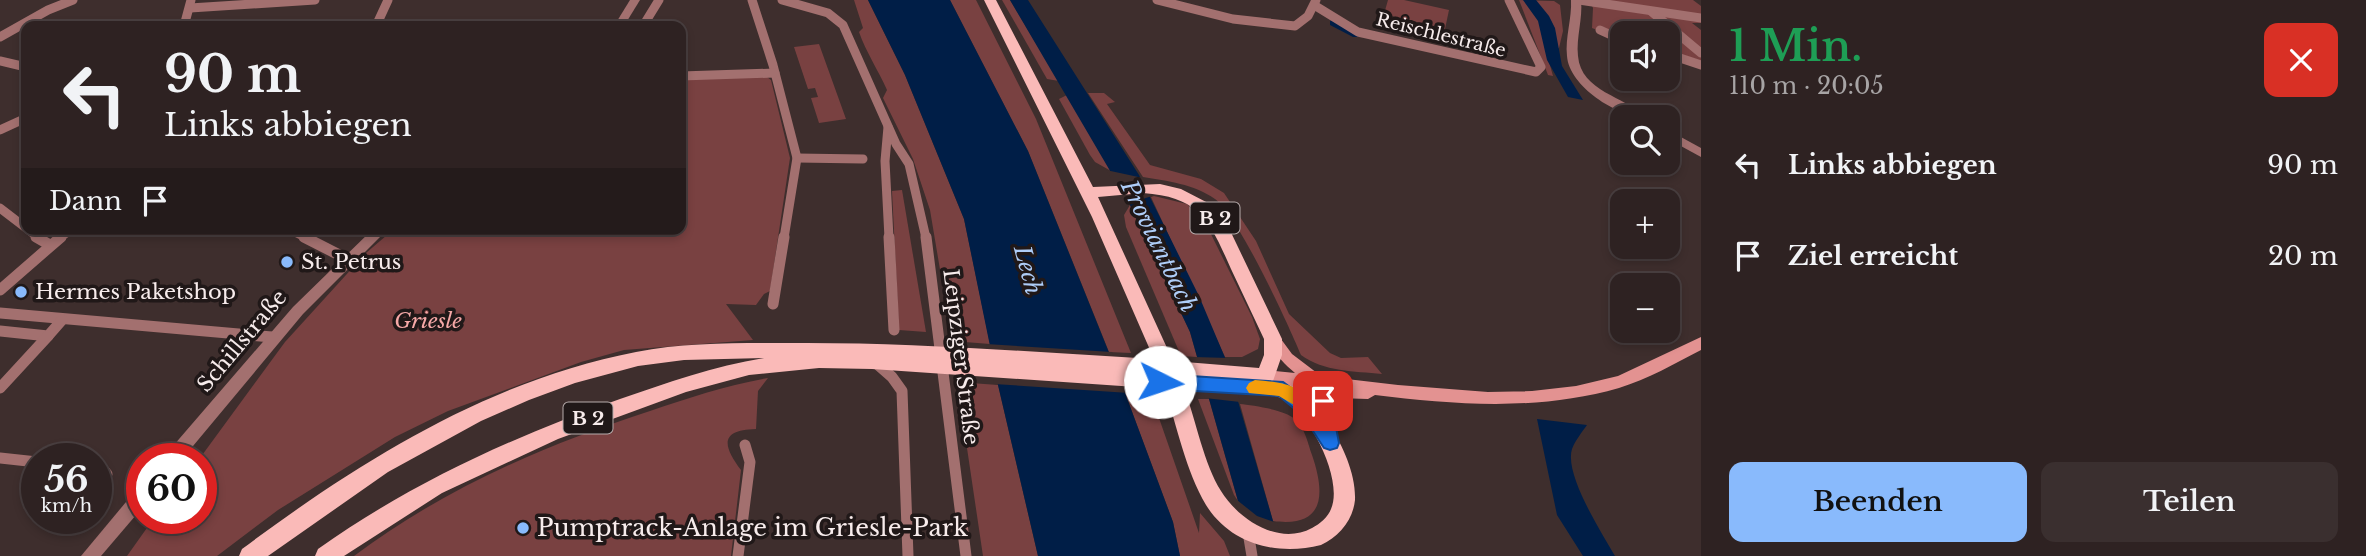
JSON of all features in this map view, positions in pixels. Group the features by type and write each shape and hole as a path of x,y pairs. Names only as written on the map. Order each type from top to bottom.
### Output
{"main road":[{"path":"990,0 1110,232 1162,354 1211,495 1229,516 1248,532 1271,542 1299,543 1321,535 1339,517 1345,494 1330,443 1323,401 1332,393"},
{"name":"B 2","path":"1090,193 1147,188 1175,191 1193,198 1207,208 1224,233 1273,339"},
{"path":"1273,339 1273,355 1266,376 1401,392"},
{"path":"1273,339 1287,358 1316,381"},
{"path":"1283,390 1542,396 1619,382 1701,343"},
{"name":"B 2","path":"250,556 300,517 403,451 479,414 582,373 626,361 678,353 924,359 1235,380 1283,390"},
{"name":"B 2","path":"326,556 436,485 556,429 727,372 792,362 878,357"},
{"name":"B 2","path":"1235,380 1266,376"},
{"path":"1283,390 1310,411 1330,443"}],"street":[{"path":"27,21 60,2 73,0"},
{"path":"185,21 190,4 315,0"},
{"path":"378,21 388,0"},
{"path":"622,21 635,0"},
{"path":"646,21 659,0"},
{"path":"752,0 775,73 797,158 773,304"},
{"name":"Leipziger Straße","path":"782,0 828,13 839,20 908,164 922,213 930,260 966,556"},
{"name":"Reischlestraße","path":"1157,0 1208,13 1295,26 1308,16 1314,4 1358,32 1536,72 1541,67 1509,0"},
{"path":"1619,105 1586,82 1578,72 1572,56 1578,22 1578,0 1701,18"},
{"path":"1649,10 1701,53"},
{"path":"0,37 21,25"},
{"path":"1600,30 1610,35"},
{"path":"1680,58 1701,65"},
{"path":"0,61 21,66"},
{"path":"686,76 775,73"},
{"path":"0,130 21,120"},
{"path":"889,124 885,160 894,330"},
{"path":"1680,141 1701,153"},
{"path":"797,158 863,159"},
{"path":"885,160 908,164"},
{"path":"0,208 21,226"},
{"path":"34,235 50,245"},
{"path":"0,290 64,235"},
{"path":"300,235 347,260"},
{"name":"Schillstraße","path":"185,443 272,337 375,235"},
{"path":"0,313 272,337"},
{"path":"0,388 62,320"},
{"path":"0,331 48,336"},
{"path":"878,357 902,391 908,556"},
{"path":"738,556 750,462 745,444"},
{"path":"0,458 21,460"},
{"path":"96,553 126,515"},
{"path":"1248,532 1252,556"}],"green space":[{"path":"854,0 868,0 905,75 964,219 990,344 952,341 930,210 913,159 883,98 887,90 859,32 863,28"},
{"path":"950,0 976,0 1036,119 1131,353 1109,352 1028,151"},
{"path":"1002,0 1010,0 1059,81 1047,79"},
{"path":"1388,0 1404,0 1449,10 1445,29 1384,14"},
{"path":"1519,0 1554,1 1560,5 1563,31 1559,48 1546,51 1553,76 1548,75"},
{"path":"1589,0 1693,0 1701,6 1701,23 1692,23 1701,30 1701,65 1680,58 1680,21 1610,21 1610,35 1592,28 1593,8"},
{"path":"819,44 846,119 819,123 811,98 818,97 815,88 808,89 794,47"},
{"name":"Griesle","path":"767,77 771,80 790,158 770,291 764,294 756,305 726,304 753,340 624,350 581,362 448,411 395,437 278,510 217,556 127,556 143,534 217,534 217,443 211,443 285,342 366,253 387,235 686,235 686,78"},
{"path":"1088,93 1104,93 1115,102 1107,104 1150,165 1201,179 1224,193 1256,241 1289,314 1330,353 1341,358 1368,357 1382,374 1329,368 1301,355 1262,272 1225,210 1215,199 1198,190 1143,177"},
{"path":"1067,95 1111,171 1095,162 1090,155 1059,99"},
{"path":"902,190 926,332 899,330 892,191"},
{"path":"1151,197 1187,204 1205,222 1252,317 1260,339 1258,349 1242,357 1225,357"},
{"path":"1130,205 1190,332 1197,357 1181,356 1126,227 1124,215"},
{"path":"768,378 758,391 756,429 736,432 728,441 731,454 741,470 731,556 354,556 423,510 534,454 679,401"},
{"path":"957,382 998,385 1038,556 983,556 963,421 966,420"},
{"path":"1125,393 1151,395 1199,533 1200,513 1224,541 1230,556 1180,556 1173,522"},
{"path":"1198,399 1209,399 1238,501 1234,495"},
{"path":"1240,404 1288,414 1303,429 1316,469 1319,494 1312,513 1303,519 1290,522 1273,521"}],"water":[{"name":"Lech","path":"868,0 950,0 1028,151 1124,390 1173,522 1180,556 1038,556 998,385 964,219 905,75"},
{"name":"Proviantbach","path":"1010,0 1028,0 1139,175 1199,296 1226,360 1273,521 1286,556 1260,556 1238,501 1190,332 1130,205"},
{"path":"1523,0 1536,0 1549,16 1555,28 1562,66 1583,100 1568,97 1547,60 1538,21"},
{"path":"1537,419 1587,425 1572,449 1571,460 1586,504 1615,556 1583,556 1557,515"}],"pier":[{"path":"1106,170 1143,178 1152,196 1127,204"},
{"path":"986,344 1112,352 1129,393 994,384"},
{"path":"1193,357 1229,358 1240,402 1205,398"},
{"path":"1237,500 1257,516 1277,523 1288,556 1256,556 1235,502"}],"waterway":[{"path":"1333,23 1356,35"}],"slow traffic":[{"path":"1255,388 1283,390 1299,401"}],"place":[{"name":"St. Petrus","path":"287,262"},
{"name":"Hermes Paketshop","path":"21,292"},
{"name":"Pumptrack-Anlage im Griesle-Park","path":"523,528"}],"route":[{"path":"1160,382 1283,390 1310,411 1330,443 1323,401"}]}
